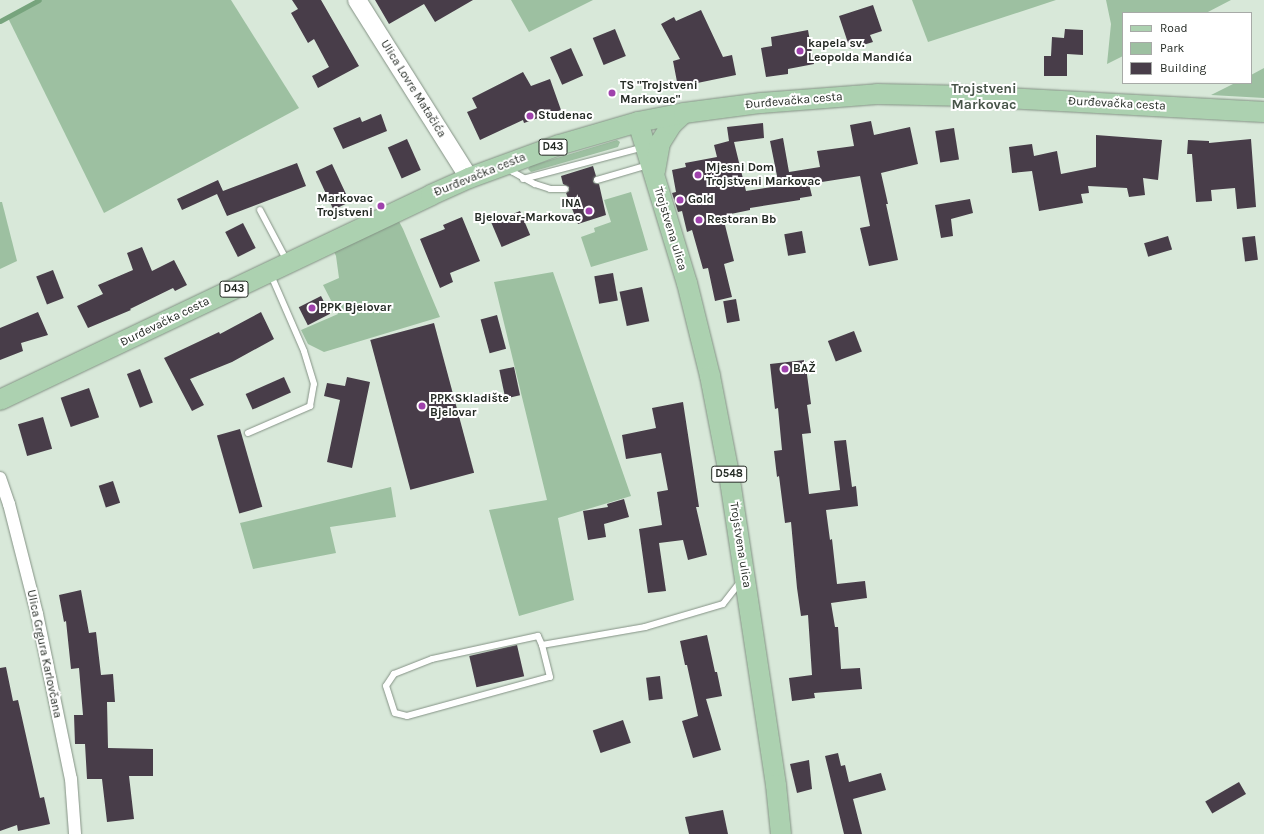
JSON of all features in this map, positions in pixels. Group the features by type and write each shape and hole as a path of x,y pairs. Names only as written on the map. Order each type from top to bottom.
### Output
{"main road":[{"name":"Ulica Lovre Matačića","path":"357,0 469,178"},
{"name":"Đurđevačka cesta","path":"0,400 469,178 559,145 638,122 684,113 810,98 877,94 969,96 1264,112"},
{"path":"650,162 672,124 684,113"},
{"name":"Trojstvena ulica","path":"638,122 686,283 710,376 729,474 745,577 776,785 781,834"}],"street":[{"name":"Ulica Grgura Karlovčana","path":"0,478 9,504 38,621 71,779 75,834"}],"lane":[{"path":"524,179 650,162"},
{"path":"597,180 650,162"},
{"path":"508,164 513,172 524,179 550,189 564,189"},
{"path":"260,210 288,263"},
{"path":"248,433 310,406 314,384 304,351 269,272"},
{"path":"542,645 645,627 723,604 745,577"},
{"path":"538,636 542,645 550,677 407,716 395,713 386,686 394,674 432,659 538,636"}],"green space":[{"path":"39,0 231,0 299,108 104,213 7,16"},
{"path":"511,0 593,0 529,32"},
{"path":"912,0 1056,0 928,42"},
{"path":"1106,0 1231,0 1208,12 1122,12 1122,56 1107,64 1111,24"},
{"path":"1264,68 1264,98 1211,95 1233,84 1252,84 1252,74"},
{"path":"617,140 620,142 618,147 531,172 528,169 530,166"},
{"path":"631,192 648,250 591,267 581,237 595,232 594,228 611,222 604,200"},
{"path":"0,202 2,202 17,261 0,269"},
{"path":"394,212 403,229 440,317 324,352 308,344 301,330 338,314 323,285 339,278 336,256 330,243"},
{"path":"553,272 631,496 558,518 574,600 519,616 489,510 547,500 494,282"},
{"path":"391,487 396,517 330,527 336,553 253,569 240,523"}],"building":[{"path":"292,0 321,0 359,66 318,88 312,76 329,67 314,39 308,43 291,13 298,9"},
{"path":"375,0 473,0 435,22 424,4 389,24"},
{"path":"873,5 882,31 870,35 873,42 850,49 839,16"},
{"path":"701,10 723,57 732,55 736,75 678,87 673,61 680,59 661,24 674,17 676,21"},
{"path":"615,29 626,56 604,65 593,38"},
{"path":"1065,29 1083,30 1083,55 1067,54 1067,76 1044,76 1044,56 1051,56 1052,37 1064,38"},
{"path":"808,30 814,64 788,69 788,74 766,77 761,48 772,46 771,37"},
{"path":"571,48 583,75 562,85 550,57"},
{"path":"523,72 531,86 550,79 561,110 524,123 523,120 480,140 467,112 477,108 472,98"},
{"path":"381,114 387,131 343,149 333,128 360,117 362,122"},
{"path":"871,121 874,135 910,127 918,164 881,173 898,260 869,266 860,228 870,226 860,176 809,184 812,196 800,198 800,200 750,208 750,210 726,215 727,220 724,221 734,261 724,264 732,297 715,301 708,268 703,269 692,230 687,232 682,211 678,212 672,193 676,192 672,170 686,167 685,163 717,157 714,145 729,141 727,127 763,123 764,138 734,142 746,191 779,186 770,141 783,138 789,172 820,167 817,151 854,146 850,125"},
{"path":"954,128 959,160 940,163 935,131"},
{"path":"1096,135 1162,140 1158,180 1143,178 1145,195 1129,197 1127,188 1088,186 1089,193 1081,194 1083,203 1039,211 1032,171 1012,173 1009,147 1032,144 1034,156 1057,151 1061,174 1096,167"},
{"path":"407,139 421,170 402,179 388,148"},
{"path":"1251,139 1256,207 1237,209 1235,188 1211,190 1212,201 1196,202 1192,154 1187,154 1188,140 1209,141 1209,143"},
{"path":"297,163 306,186 227,216 217,194 182,210 177,199 218,180 223,191"},
{"path":"332,164 350,202 333,210 316,172"},
{"path":"593,166 596,176 593,181 594,183 599,184 606,215 578,224 566,193 569,191 569,187 563,184 561,176"},
{"path":"970,199 973,213 951,219 953,236 941,238 935,205"},
{"path":"520,211 530,235 502,247 491,223"},
{"path":"462,217 480,261 450,273 453,282 440,288 420,239 445,229 443,225"},
{"path":"243,223 256,248 238,257 225,232"},
{"path":"802,231 806,253 788,256 784,234"},
{"path":"1168,236 1172,249 1148,257 1144,243"},
{"path":"1255,236 1258,260 1245,261 1242,238"},
{"path":"142,247 152,271 174,260 187,285 175,291 173,288 130,309 131,310 88,328 77,306 103,294 98,285 133,270 127,253"},
{"path":"53,270 64,298 47,304 36,276"},
{"path":"613,273 618,301 599,304 594,276"},
{"path":"642,287 649,321 627,326 620,292"},
{"path":"321,296 330,314 308,325 299,307"},
{"path":"736,299 740,321 727,323 723,301"},
{"path":"38,312 48,335 21,343 23,351 0,360 0,328"},
{"path":"261,312 274,339 232,362 190,379 204,405 192,411 164,358 219,332 220,334"},
{"path":"497,315 506,349 490,353 481,319"},
{"name":"PPK Skladište Bjelovar","path":"434,323 474,473 410,490 370,340"},
{"path":"854,331 862,352 836,362 828,341"},
{"path":"805,360 811,404 807,405 811,433 802,434 809,494 840,490 834,441 846,440 852,487 856,486 858,506 826,510 830,540 832,539 837,584 865,581 867,598 831,603 835,627 838,627 841,669 860,668 862,689 814,693 815,698 792,701 789,678 812,675 808,615 801,616 791,522 785,523 779,476 777,477 774,451 782,450 778,408 775,409 770,364"},
{"path":"514,367 520,395 505,398 499,370"},
{"path":"140,369 153,403 140,408 127,374"},
{"path":"284,377 291,393 253,410 246,394"},
{"path":"347,377 370,382 352,468 327,462 340,400 324,396 327,383 345,386"},
{"path":"89,388 99,417 71,427 61,398"},
{"path":"683,402 699,507 696,507 707,555 688,560 683,540 659,543 666,591 648,593 639,529 662,525 657,492 668,490 661,453 626,459 622,435 656,428 652,408"},
{"path":"43,417 52,449 27,456 18,424"},
{"path":"240,429 262,507 239,513 217,436"},
{"path":"113,481 120,503 106,508 99,486"},
{"path":"624,499 629,517 604,524 606,537 588,540 583,511 608,507 607,504"},
{"path":"81,590 89,633 96,632 101,675 113,674 115,702 107,702 108,748 153,749 153,776 129,776 134,819 107,822 102,779 87,779 85,744 75,744 74,715 83,715 79,668 71,669 66,621 64,622 59,595"},
{"path":"707,635 722,696 706,699 721,750 693,758 682,721 698,716 687,665 685,665 680,641"},
{"path":"517,645 524,676 476,687 469,656"},
{"path":"6,667 13,701 18,700 40,798 44,797 50,824 18,831 17,825 0,831 0,668"},
{"path":"660,676 663,699 649,701 646,678"},
{"path":"623,720 631,743 601,753 593,730"},
{"path":"838,753 841,766 845,765 849,782 881,773 886,790 853,799 862,834 844,834 825,756"},
{"path":"809,760 812,789 797,793 790,764"},
{"path":"1239,782 1246,794 1212,814 1205,802"},
{"path":"723,810 728,834 689,834 685,817"}],"waterway":[{"path":"0,21 39,0"}],"place":[{"name":"kapela sv. Leopolda Mandića","path":"800,51"},
{"name":"TS \"Trojstveni Markovac\"","path":"612,93"},
{"name":"Studenac","path":"530,116"},
{"name":"Mjesni Dom Trojstveni Markovac","path":"698,175"},
{"name":"Gold","path":"680,200"},
{"name":"Markovac Trojstveni","path":"381,206"},
{"name":"INA Bjelovar-Markovac","path":"589,211"},
{"name":"Restoran Bb","path":"699,220"},
{"name":"PPK Bjelovar","path":"312,308"},
{"name":"BAŽ","path":"785,369"},
{"name":"PPK Skladište Bjelovar","path":"422,406"}],"district":[{"name":"Trojstveni Markovac","path":"984,98"}]}
